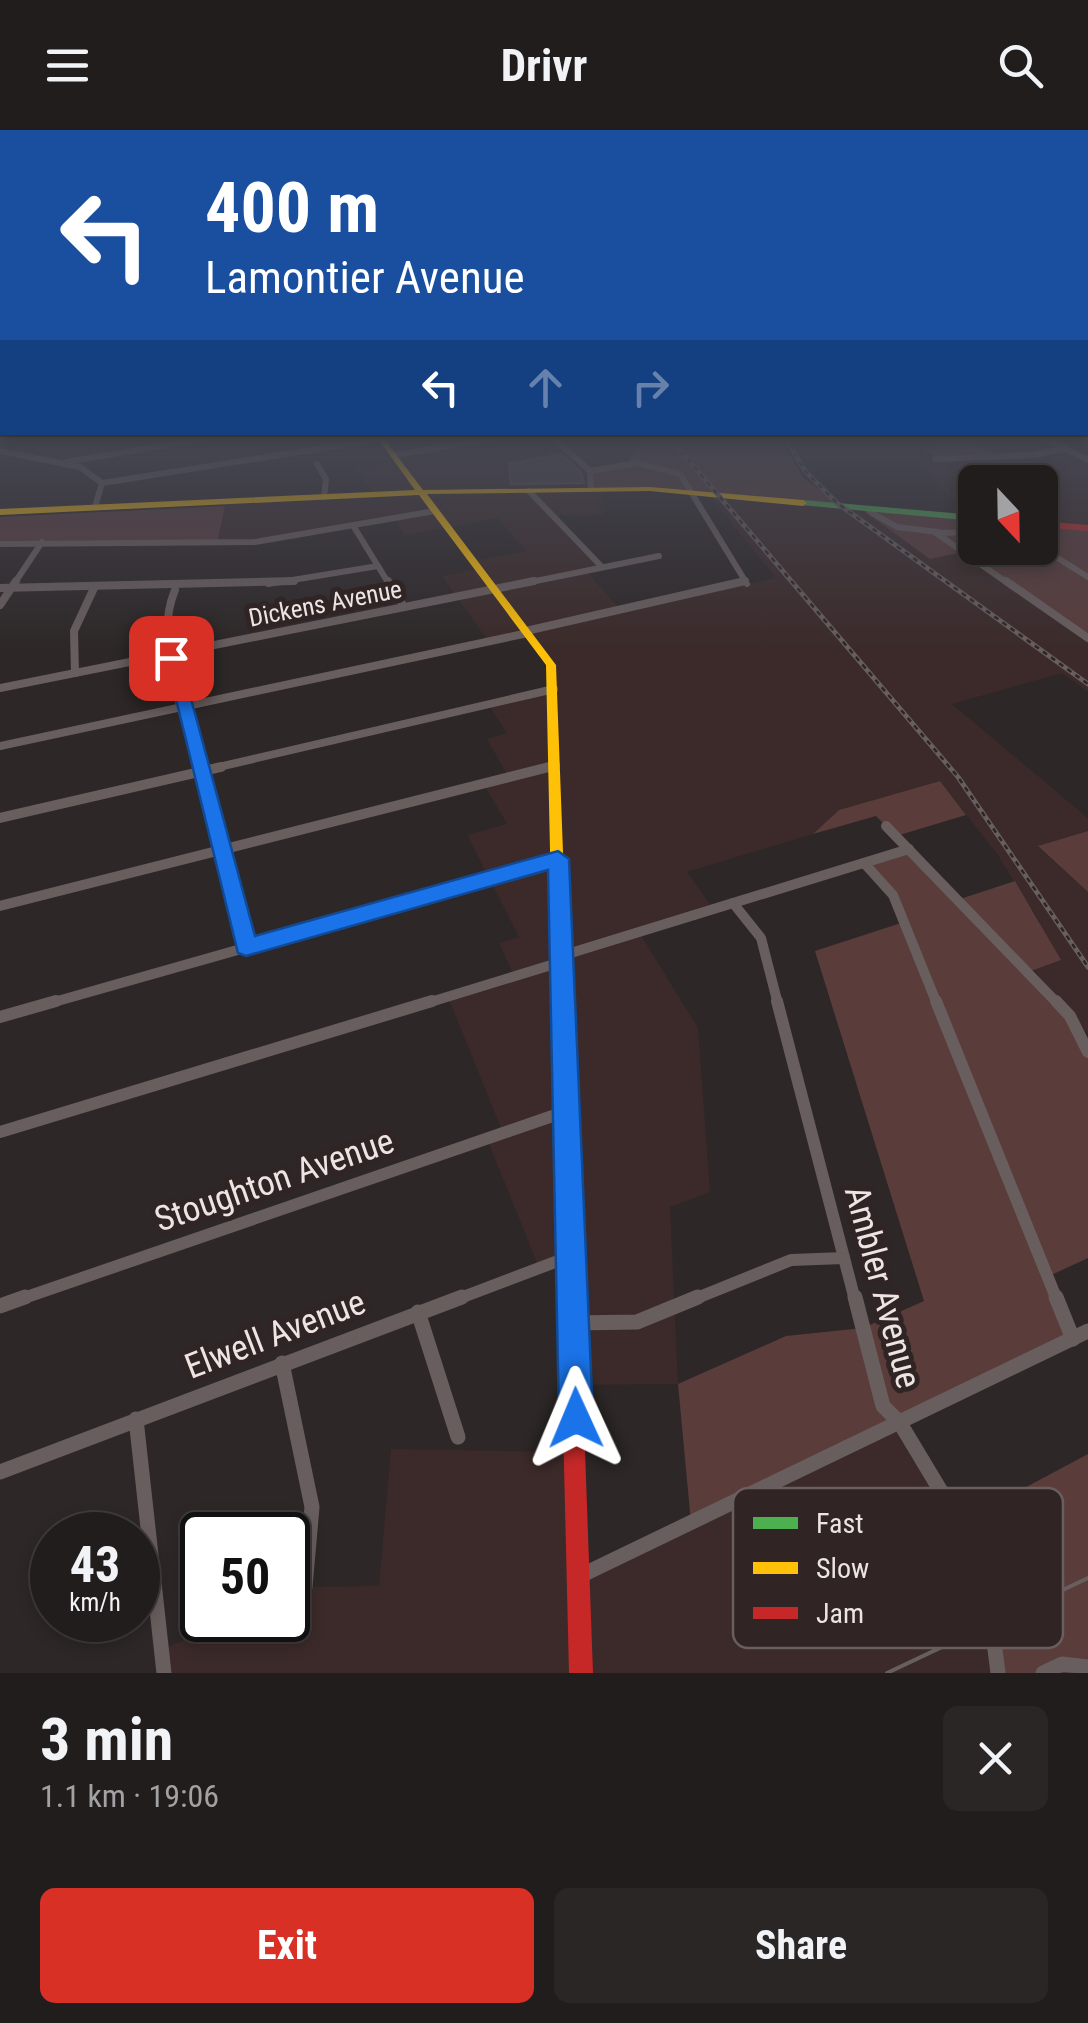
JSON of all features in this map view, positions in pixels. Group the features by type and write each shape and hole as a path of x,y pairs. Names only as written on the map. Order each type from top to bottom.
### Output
{"main road":[{"path":"0,512 76,508"},
{"path":"858,508 958,517"},
{"path":"435,510 551,664 568,1111 581,1673"},
{"path":"1058,526 1088,528"}],"street":[{"path":"547,508 602,567"},
{"path":"0,746 747,584 701,508"},
{"path":"0,544 256,542 435,510"},
{"path":"877,510 897,526 937,534 958,533"},
{"path":"354,526 404,607"},
{"path":"937,534 1088,638"},
{"path":"0,605 42,542"},
{"name":"Dickens Avenue","path":"0,688 658,556"},
{"path":"1058,558 1088,577"},
{"path":"0,588 175,590 288,583 378,566"},
{"path":"75,674 74,630 94,588"},
{"path":"175,590 164,626 246,947"},
{"path":"0,818 554,689"},
{"path":"0,906 556,765"},
{"path":"886,826 1070,1016 1088,1052"},
{"path":"0,1132 908,850"},
{"path":"0,1016 558,859"},
{"path":"765,1488 1081,1335 893,895 864,863"},
{"name":"Ambler Avenue","path":"733,903 761,938 883,1406 900,1424 939,1488"},
{"name":"Stoughton Avenue","path":"0,1306 568,1111"},
{"name":"Elwell Avenue","path":"0,1472 572,1255"},
{"path":"574,1323 636,1322 791,1260 844,1258"},
{"path":"418,1312 458,1437"},
{"path":"282,1364 312,1508 310,1535"},
{"path":"136,1419 164,1673"},
{"path":"580,1576 733,1503"},
{"name":"Ambler Avenue","path":"995,1648 998,1673"},
{"path":"1043,1673 1062,1664 1088,1666"}],"shaded area":[{"path":"225,508 603,508 604,515 555,516 602,567 586,571 621,610 776,578 720,508 864,511 958,553 958,565 976,565 1088,641 1088,692 1062,673 952,704 1088,818 1088,831 1038,847 1088,892 1088,1034 1033,969 1040,922 997,854 940,781 839,810 813,834 687,872 713,909 639,932 698,1028 710,1192 670,1207 678,1384 575,1385 572,1256 539,1268 487,1139 503,1133 448,997 514,976 499,943 519,937 467,835 507,824 483,783 508,776 487,739 507,733 488,704 553,689 551,665 528,633 488,641 442,576 479,569 474,561 526,551 498,518 405,535 392,516 294,539 218,544"},
{"path":"225,508 218,540 0,541 0,517"},
{"path":"860,508 958,516 958,553 930,559"},
{"path":"1058,508 1088,508 1088,528 1058,526"},
{"path":"1058,526 1088,528 1088,641 976,565 1058,565"},
{"path":"940,781 966,815 896,836 876,816 813,834 839,810"},
{"path":"1088,831 1088,892 1038,846"},
{"path":"909,849 957,900 1015,881 1061,960 1028,972 1070,1016 1088,1052 1088,1258 1049,1276 1073,1339 764,1488 733,1488 733,1503 691,1523 678,1384 786,1336 863,1328 924,1301 815,951 904,922 893,895 864,863"},
{"path":"900,1423 939,1488 763,1488"},
{"path":"391,1449 577,1452 579,1575 733,1502 733,1648 995,1648 998,1673 164,1673 161,1650 180,1642 310,1642 310,1587 379,1586"},
{"path":"1088,1454 1088,1673 998,1673 995,1648 1063,1648 1063,1488 1024,1488"}],"tram line":[{"path":"1063,1590 1088,1578"},
{"path":"887,1673 940,1648"}],"railway":[{"path":"729,508 958,777 1088,967"},
{"path":"844,508 1088,684"}],"traffic: fast":[{"path":"860,508 958,517"}],"traffic: slow":[{"path":"0,512 84,508"},
{"path":"433,508 551,665 566,1173"}],"traffic: jam":[{"path":"1058,526 1088,528"},
{"path":"566,1173 581,1673"}],"route":[{"path":"171,658 246,947 558,859 576,1418"}]}
